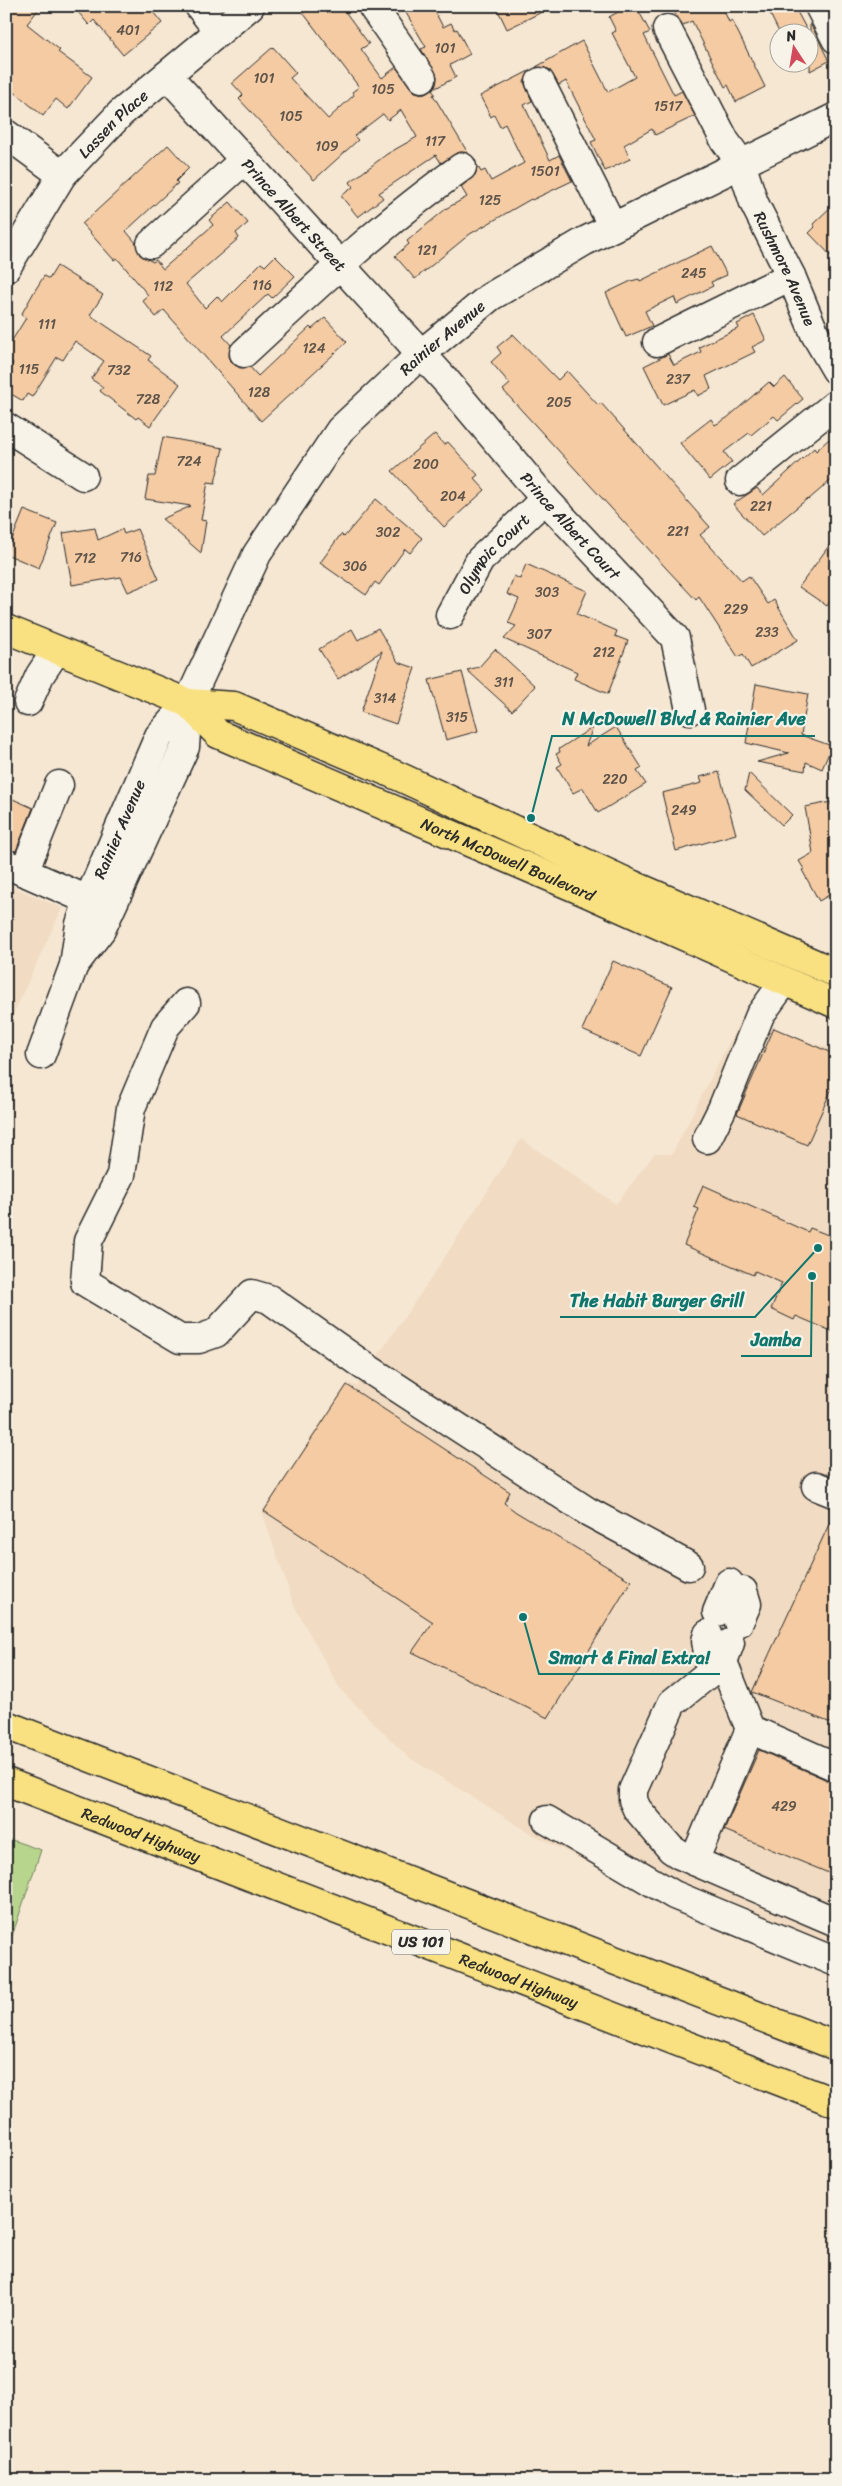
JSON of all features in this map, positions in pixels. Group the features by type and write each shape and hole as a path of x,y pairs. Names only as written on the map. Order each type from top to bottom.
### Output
{"main road":[{"name":"North McDowell Boulevard","path":"6,629 56,651 188,703 234,706 398,776 631,884 836,974"},
{"name":"North McDowell Boulevard","path":"188,703 218,734 584,892 836,1004"},
{"path":"6,1725 836,2046"},
{"name":"Redwood Highway","path":"6,1782 836,2103"}],"street":[{"path":"199,6 219,32"},
{"name":"Lassen Place","path":"6,268 62,175 121,113 250,6"},
{"path":"372,6 422,78"},
{"path":"819,6 836,40"},
{"name":"Rushmore Avenue","path":"667,28 725,141 741,163 754,203 791,276 815,334 836,370"},
{"name":"Prince Albert Street","path":"167,75 420,354"},
{"path":"540,82 613,227"},
{"name":"Rainier Avenue","path":"41,1055 74,965 80,924 99,905 160,736 188,703 257,554 340,430 420,354 490,296 613,227 836,117"},
{"path":"6,134 62,175"},
{"path":"151,244 244,160"},
{"path":"244,353 339,265 414,201 462,167"},
{"path":"657,342 791,276"},
{"name":"Prince Albert Court","path":"420,354 447,382 545,499 675,638 690,710"},
{"path":"740,482 836,404"},
{"path":"6,427 83,476"},
{"name":"Olympic Court","path":"450,615 480,560 545,499"},
{"path":"28,702 40,675 56,651"},
{"path":"59,785 15,868 99,905"},
{"path":"707,1139 722,1108 760,1015 784,982"},
{"path":"186,1003 165,1026 131,1108 121,1174 88,1241 85,1282 180,1339 199,1339 216,1333 252,1294 269,1299 364,1366 578,1505 689,1566"},
{"path":"736,1587 747,1604 721,1641 672,1703 633,1790 633,1800 637,1808 665,1842 680,1856 836,1922"},
{"path":"694,1861 750,1729 721,1641"},
{"path":"750,1729 836,1767"},
{"path":"547,1820 674,1894 836,1962"}],"shaded area":[{"path":"6,884 62,908 6,1030"},
{"path":"742,1017 836,1051 836,1977 725,1933 532,1834 408,1757 340,1689 294,1605 262,1512 347,1383 357,1386 432,1277 521,1139 616,1204 655,1153 672,1154"}],"green space":[{"path":"6,1838 41,1850 6,1954"}],"building":[{"path":"6,6 41,6 27,24 60,50 58,52 92,77 68,109 56,99 43,116 6,85"},
{"path":"73,6 148,6 162,23 123,55 94,20 89,25"},
{"path":"298,6 341,6 369,44 361,49 382,78 396,67 415,92 423,94 430,91 436,85 437,76 421,49 426,47 402,6 432,6 443,27 451,23 455,30 457,29 470,54 450,65 456,77 432,90 435,94 433,95 468,153 460,152 441,163 436,155 379,193 383,198 358,217 341,196 353,187 350,182 387,154 417,137 401,110 388,120 383,114 354,136 358,140 314,180 239,99 243,95 232,83 273,47 296,73 290,78 328,119 354,95 352,92 359,87"},
{"path":"496,6 554,6 507,29"},
{"path":"629,6 636,6 650,32 644,35 674,95 682,91 695,116 655,135 652,129 624,145 630,159 605,171 591,142 596,140 566,81 559,85 549,69 536,67 582,41 608,92 635,77 612,33 616,31 609,17"},
{"path":"670,6 722,6 729,22 732,20 765,87 736,102 728,85 725,87 692,21 683,25"},
{"path":"786,6 794,6 803,22 774,22 770,14"},
{"path":"820,43 829,61 820,66"},
{"path":"531,70 524,82 532,101 524,105 550,160 559,155 572,181 531,199 470,234 415,279 395,256 409,244 407,241 447,208 467,197 461,187 476,174 477,165 481,172 485,170 491,181 524,163 505,124 500,127 494,115 491,117 480,96"},
{"path":"168,145 189,168 176,181 178,183 126,231 136,243 140,255 153,262 156,260 163,269 213,225 209,220 230,202 248,223 236,233 239,238 186,284 205,308 217,296 222,302 261,263 265,266 275,256 295,276 272,298 268,294 223,336 231,345 229,356 232,363 240,368 250,367 258,376 310,327 312,329 325,318 347,342 261,421 164,310 156,317 142,300 148,295 117,258 114,260 82,224"},
{"path":"836,202 836,261 809,233 815,227 813,224"},
{"path":"712,246 727,275 711,282 713,286 677,304 674,297 645,311 652,326 626,337 606,293 631,281 639,279 640,281"},
{"path":"57,266 103,295 90,315 151,356 148,360 180,384 150,426 138,417 136,419 100,391 103,387 91,379 104,361 75,341 63,360 57,357 32,397 27,394 23,401 6,391 6,374 13,363 6,358 6,350 26,318 21,315 34,292 44,276 49,279"},
{"path":"754,315 766,340 752,347 755,352 706,376 711,389 698,396 695,390 663,405 644,366 668,354 674,365 701,352 699,347 739,328 737,324"},
{"path":"513,334 558,380 567,371 598,405 601,403 710,527 700,535 742,581 749,576 768,604 774,600 798,640 751,668 743,654 738,657 699,597 696,600 503,390 510,384 491,362 501,353 497,347"},
{"path":"785,377 803,399 778,420 774,416 751,435 749,433 724,452 732,462 710,480 680,443 711,419 715,425 727,418 769,382 774,387"},
{"path":"435,434 444,445 448,442 478,475 474,478 485,490 444,527 392,471"},
{"path":"163,437 223,448 215,483 208,482 201,520 206,521 201,553 162,519 191,506 145,499 149,476 155,476"},
{"path":"829,439 836,447 836,476 762,536 733,504 757,488 763,495 814,448 816,451"},
{"path":"376,499 422,538 410,553 405,549 379,585 375,582 366,595 320,563 341,534 344,537"},
{"path":"24,510 57,523 39,568 6,554"},
{"path":"95,528 98,540 122,529 124,534 137,529 159,579 128,592 121,577 72,585 63,533"},
{"path":"836,536 836,593 827,606 799,587"},
{"path":"526,564 587,591 577,614 617,631 615,636 628,641 608,694 574,679 577,672 504,639 516,626 508,623 519,599 507,594 514,576 520,579"},
{"path":"378,628 398,662 415,668 396,724 361,712 382,651 338,679 319,649 352,629 358,640"},
{"path":"495,649 535,686 512,711 467,670 479,667"},
{"path":"462,672 478,731 446,740 429,680"},
{"path":"756,684 808,694 801,735 832,746 822,769 806,762 805,771 757,762 789,753 746,743"},
{"path":"593,727 586,746 616,727 642,768 637,771 646,784 598,813 583,788 573,793 557,767 562,764 556,754 560,752 559,749"},
{"path":"719,772 736,834 676,851 662,793 702,783 700,777"},
{"path":"749,773 792,815 782,825 745,790"},
{"path":"6,796 33,808 16,851 6,849"},
{"path":"831,802 831,805 836,804 836,891 819,901 799,861 813,853 805,807"},
{"path":"613,961 672,987 641,1056 582,1030"},
{"path":"774,1028 836,1055 836,1079 807,1145 737,1114"},
{"path":"703,1185 808,1232 810,1228 836,1238 836,1333 796,1316 794,1320 771,1309 782,1283 755,1271 753,1275 684,1245 699,1209 694,1207"},
{"path":"347,1385 510,1492 504,1503 516,1512 631,1581 548,1718 412,1652 433,1622 264,1511"},
{"path":"836,1509 836,1725 752,1692"},
{"path":"759,1750 836,1784 836,1876 724,1830"}],"place":[{"name":"N McDowell Blvd & Rainier Ave","path":"531,818"},
{"name":"The Habit Burger Grill","path":"818,1248"},
{"name":"Jamba","path":"812,1276"},
{"name":"Smart & Final Extra!","path":"523,1617"}]}
